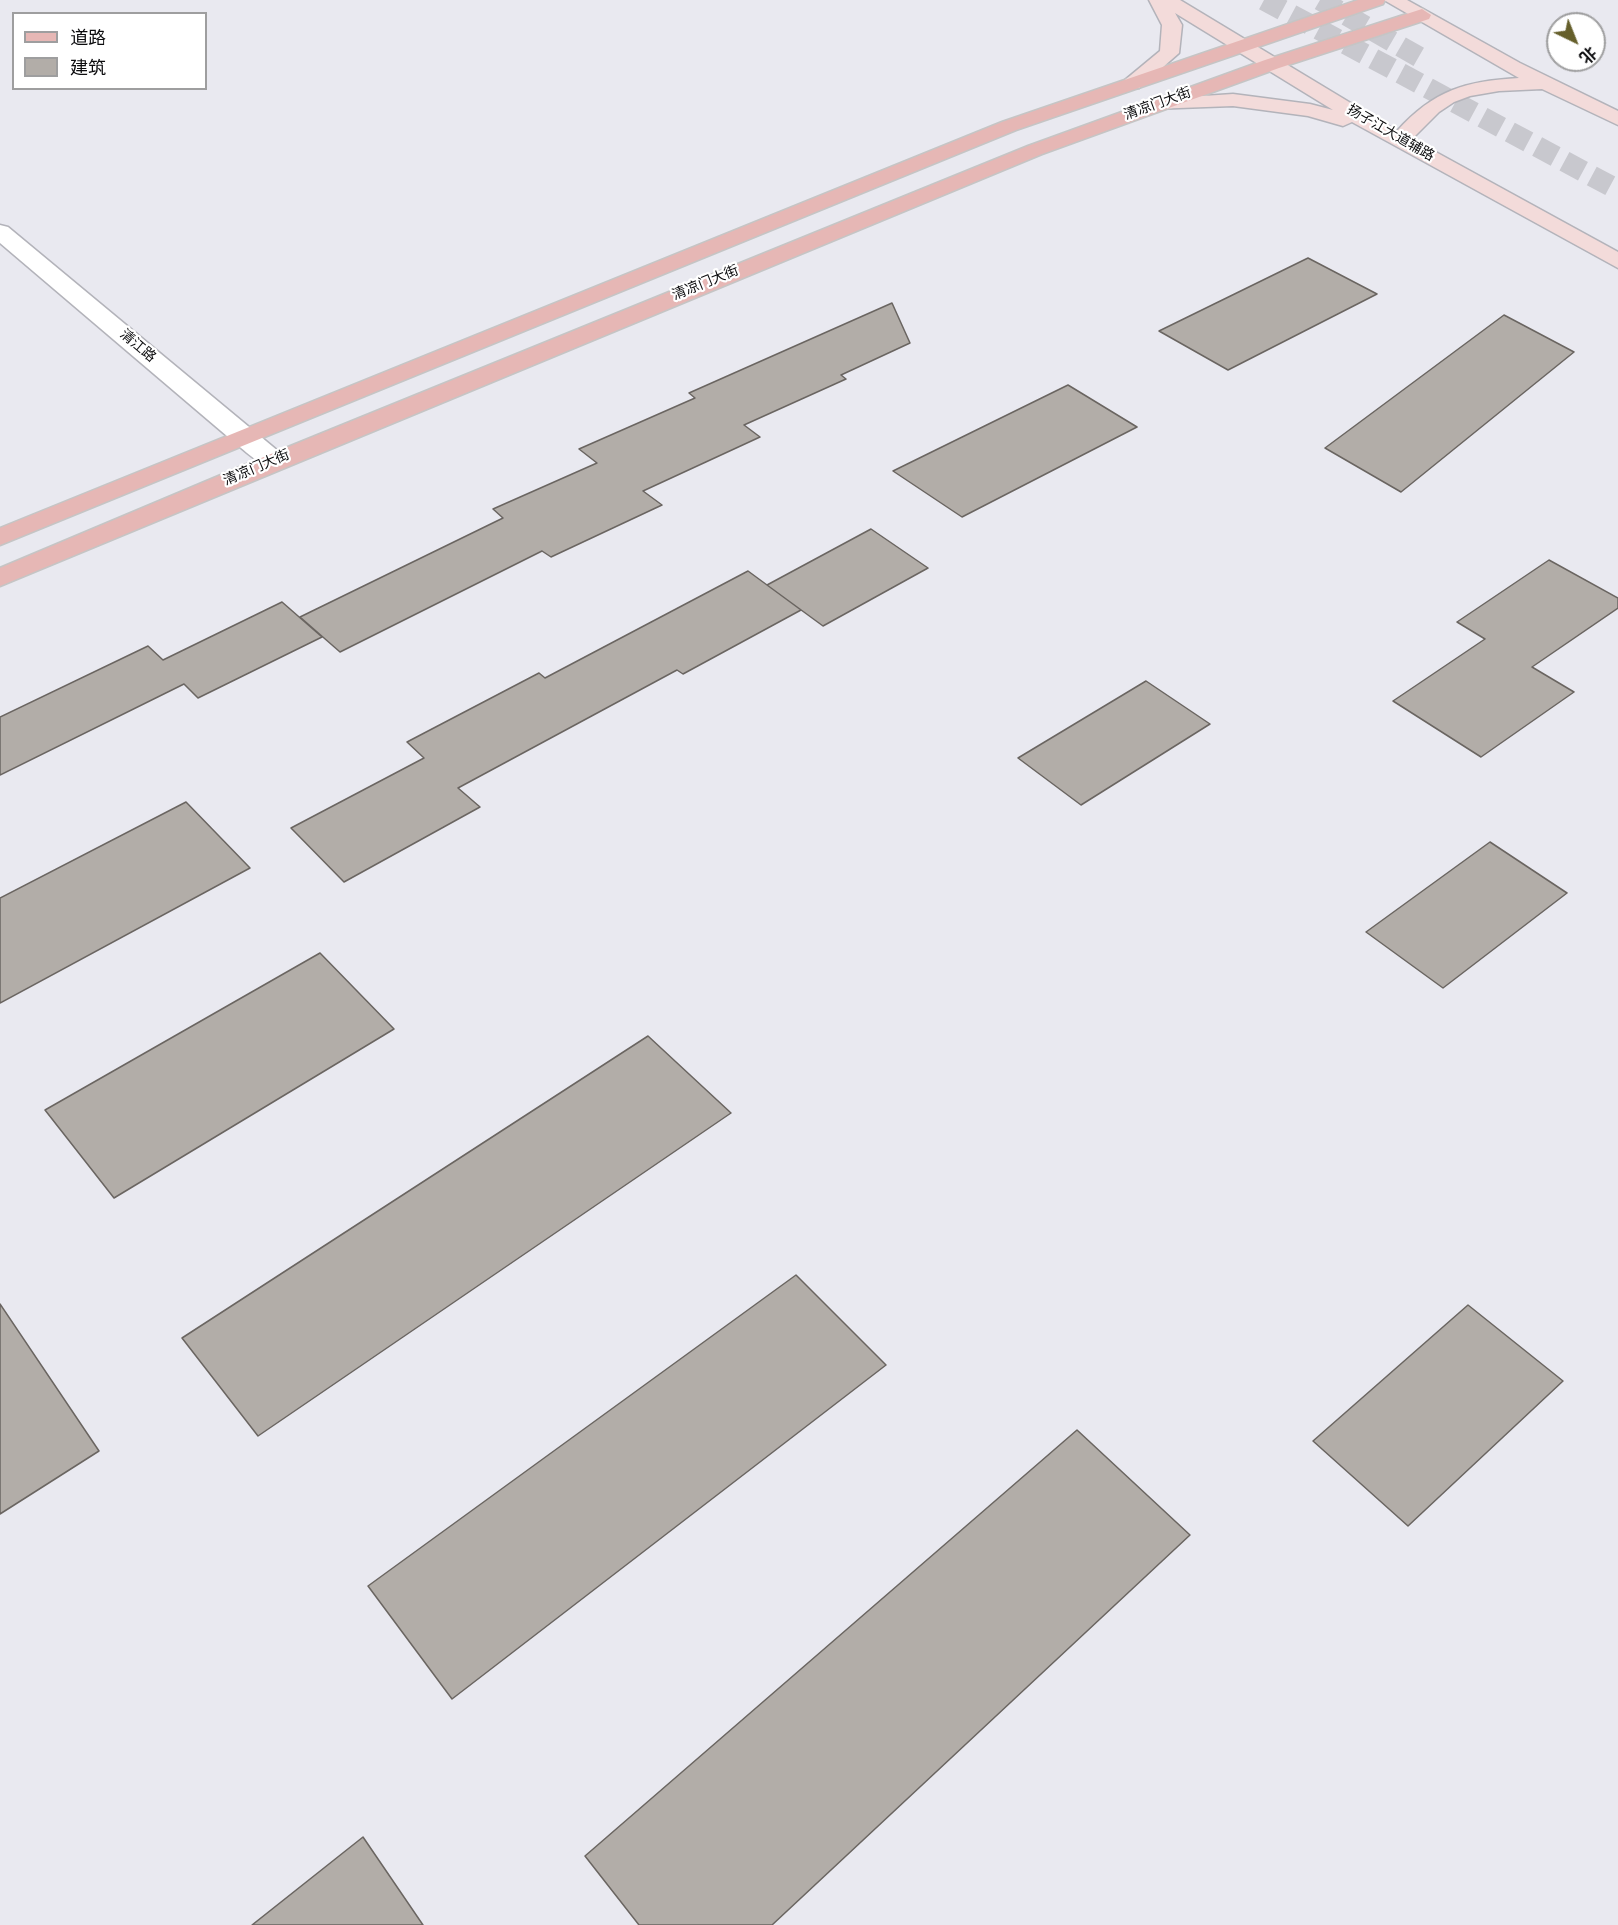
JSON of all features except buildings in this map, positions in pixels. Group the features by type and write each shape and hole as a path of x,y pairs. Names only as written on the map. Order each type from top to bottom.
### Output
{"main road":[{"path":"1132,84 1168,53 1172,25 1158,0"},
{"name":"扬子江大道辅路","path":"1167,0 1393,137 1618,261"},
{"name":"清凉门大街","path":"0,537 1022,122 1376,0"},
{"path":"1394,0 1545,83 1618,119"},
{"name":"清凉门大街","path":"0,578 275,460 1057,142 1272,64 1422,15"},
{"path":"1158,105 1233,100 1310,110 1393,137 1458,90 1505,84 1545,83"},
{"path":"1022,122 1057,142"}],"street":[{"name":"清江路","path":"0,232 243,437 275,460"}],"tunnel":[{"path":"1264,0 1618,190"},
{"path":"1320,0 1424,60"}]}
